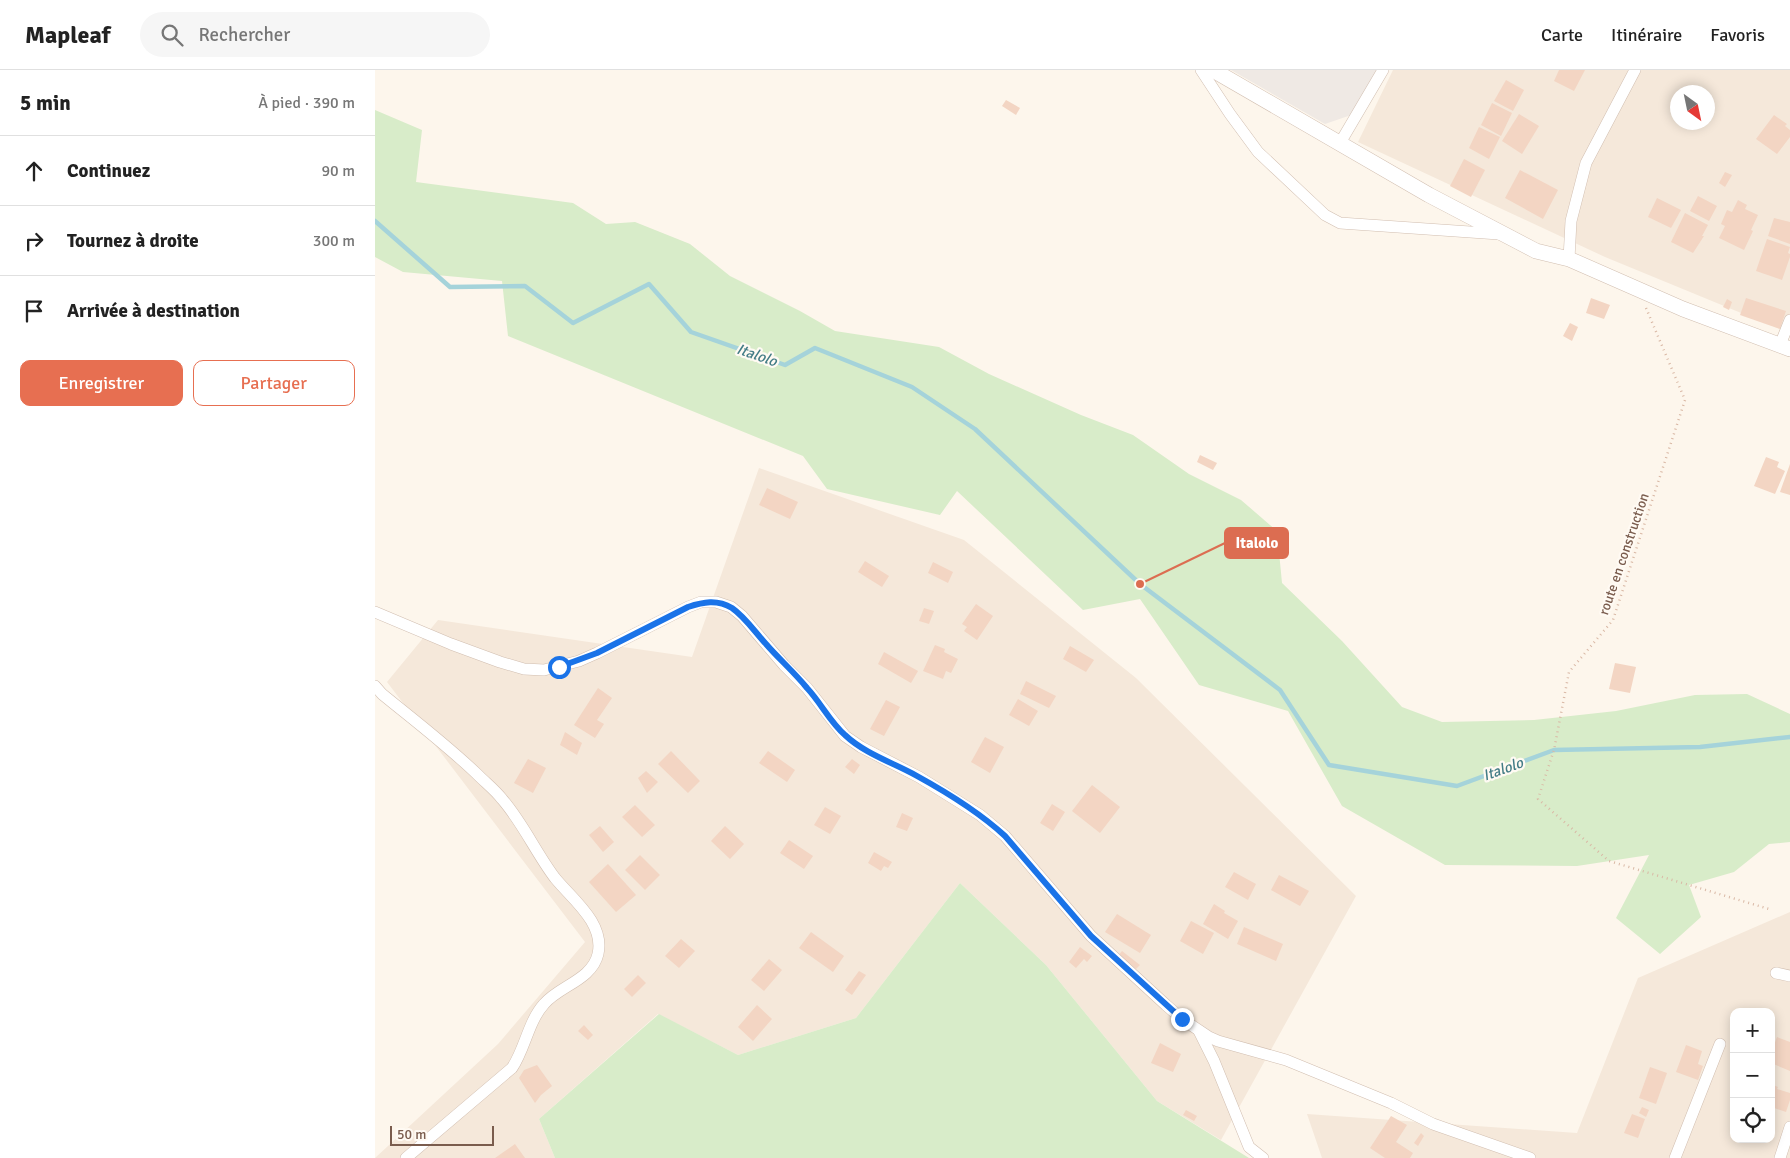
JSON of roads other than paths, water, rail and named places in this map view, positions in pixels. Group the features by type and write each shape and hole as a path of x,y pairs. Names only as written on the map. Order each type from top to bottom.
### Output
{"street":[{"path":"1201,70 1229,114 1258,152 1325,215 1340,223 1504,234"},
{"path":"1213,70 1429,195 1536,250 1569,259 1683,309 1785,347 1790,320"},
{"path":"1340,143 1383,70"},
{"path":"1569,259 1571,221 1586,163 1635,70"},
{"path":"375,612 500,662 524,668 543,670 559,667 597,653 701,602 716,602 731,608 742,616 807,688 845,736 861,748 919,777 991,823 1005,836 1091,936 1166,1005 1198,1029 1218,1041 1286,1060 1391,1102 1433,1124 1530,1158"},
{"path":"375,686 382,694 458,757 502,798 523,826 554,877 587,915 597,932 599,946 598,956 585,974 545,1003 536,1016 520,1057 512,1068 406,1158"},
{"path":"1776,973 1790,976"},
{"path":"1198,1029 1214,1061 1249,1147 1263,1158"},
{"path":"1675,1158 1720,1044"},
{"path":"1780,1158 1790,1126"}],"waterway":[{"name":"Italolo","path":"375,221 450,287 525,286 573,323 649,284 691,332 785,365 815,348 912,387 975,429 1140,584 1280,690 1329,765 1457,786 1554,750 1700,747 1790,737"}],"place":[{"name":"Italolo","path":"1140,584"}]}
